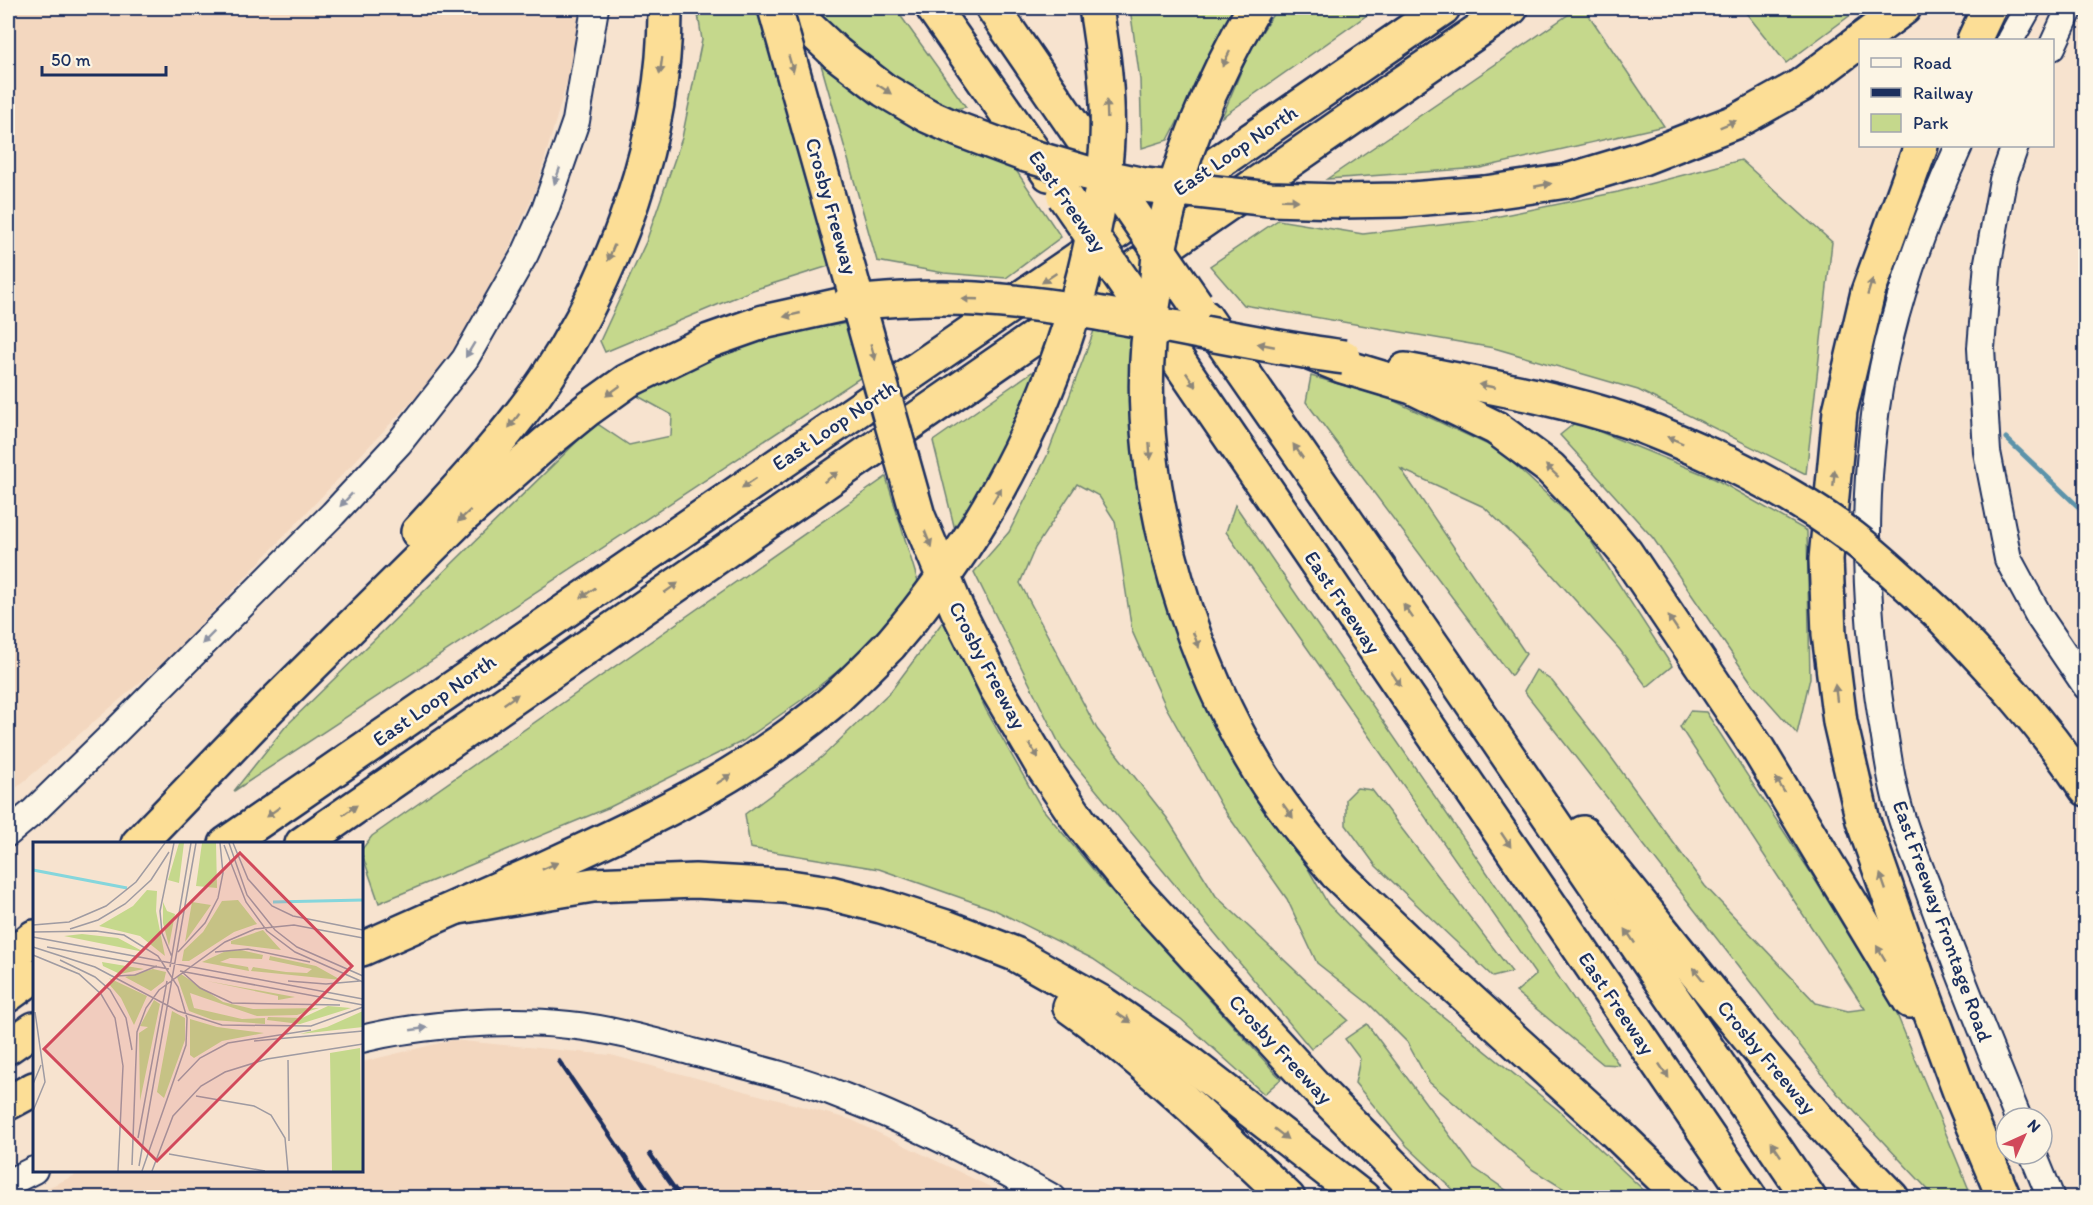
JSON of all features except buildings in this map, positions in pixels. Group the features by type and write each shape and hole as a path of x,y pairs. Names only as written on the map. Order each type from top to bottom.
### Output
{"highway":[{"path":"268,708 278,685 441,507 507,431 545,381 574,334 603,275 626,218 642,166 655,111 665,37 665,8"},
{"name":"Crosby Freeway","path":"775,8 918,516 962,619 997,689 1043,767 1080,822 1146,902 1322,1094 1425,1197"},
{"path":"788,8 837,54 885,90 928,116 957,129 1026,155 1144,186 1270,199 1400,200 1485,193 1578,178 1643,158 1737,121 1800,86 1859,42"},
{"name":"East Freeway","path":"933,8 1158,332 1750,1197"},
{"path":"993,8 1442,659 1809,1197"},
{"path":"363,949 586,850 723,780 780,742 828,705 890,645 929,598 981,522 1021,449 1063,345 1076,304 1090,247 1102,183 1107,140 1108,110 1104,56 1096,8"},
{"path":"1254,8 1224,62 1185,154 1162,238 1148,344 1150,458 1159,512 1182,597 1209,674 1251,758 1311,844 1335,873 1437,971 1614,1131 1683,1197"},
{"name":"East Loop North","path":"227,842 1443,8"},
{"name":"East Loop North","path":"303,842 1511,8"},
{"path":"1864,39 1904,8"},
{"path":"1974,39 1989,8"},
{"path":"1921,147 1868,292 1840,411 1826,559 1828,613 1840,722 1863,820 1920,987 1961,1095 2004,1197"},
{"path":"139,842 268,708 460,519 546,442 627,381 709,341 741,329 849,303 932,298 977,299 1044,306 1177,327 1310,353 1343,362 1412,387 1496,428 1550,468 1626,553 1758,749 1902,988 1961,1095"},
{"path":"1343,362 1535,396 1586,409 1630,422 1728,463 1772,485 1851,536 1886,564 1939,614 1999,677 2064,755 2085,789"},
{"name":"Crosby Freeway","path":"1442,659 1791,1089 1858,1163 1893,1197"},
{"path":"458,907 593,885 694,881 783,886 830,893 881,906 946,927 1015,954 1102,1004 1188,1062 1363,1197"},
{"path":"881,906 952,935 1054,995 1143,1064 1288,1197"},
{"path":"8,958 33,938"},
{"path":"8,995 33,977"},
{"path":"8,1047 33,1030"},
{"path":"8,1103 33,1090"}],"main road":[{"path":"8,833 33,812 108,739 333,514 399,443 465,359 525,254 545,210 576,121 595,8"},
{"path":"2011,39 2028,8"},
{"path":"2054,43 2070,8"},
{"name":"East Freeway Frontage Road","path":"1959,147 1912,263 1893,327 1873,431 1868,599 1876,683 1898,805 1954,961 2013,1106"},
{"path":"2016,147 2003,180 1988,262 1981,348 1988,452 2008,559 2040,618 2085,686"},
{"path":"363,1039 425,1028 498,1023 569,1025 642,1038 749,1066 844,1096 938,1138 1053,1197"},
{"path":"2038,1166 2051,1197"},
{"path":"8,1183 33,1170"}],"shaded area":[{"path":"8,8 579,8 575,54 536,189 482,310 426,386 171,656 8,795"},
{"path":"452,1040 611,1055 852,1120 1011,1197 28,1197 82,1172 363,1172 363,1062"}],"green space":[{"path":"697,8 757,8 832,265 753,290 605,352 600,341 646,242 682,138 702,40"},
{"path":"804,8 895,8 966,107 955,109 898,81"},
{"path":"1130,8 1236,8 1168,140 1142,148 1140,80"},
{"path":"1277,8 1377,8 1222,117 1249,52"},
{"path":"1578,8 1584,8 1664,126 1480,168 1327,179"},
{"path":"1742,8 1860,8 1786,63"},
{"path":"816,47 1007,157 1061,237 1006,278 944,273 877,261"},
{"path":"1741,160 1832,242 1806,474 1638,390 1494,348 1244,305 1210,266 1278,220 1363,234 1475,221 1618,192"},
{"path":"849,323 860,378 234,791 286,726 596,423 629,445 671,436 672,415 634,394 703,362 780,334"},
{"path":"1095,328 1129,332 1138,344 1142,484 1288,833 1328,904 1419,997 1557,1109 1651,1197 1577,1197 1533,1170 1429,1082 1407,1042 1369,1004 1317,963 1287,899 1222,807 1166,707 1132,631 1115,521 1099,496 1077,484 1035,548 1020,583 1097,729 1167,818 1216,896 1348,1020 1311,1049 1062,749 974,572 1009,532 1047,456"},
{"path":"1032,372 1037,377 993,483 957,538 933,441"},
{"path":"1311,376 1388,398 1499,450 1582,527 1672,666 1647,687 1620,650 1539,560 1484,507 1401,469 1526,654 1511,676 1306,402"},
{"path":"1576,422 1715,479 1807,531 1810,678 1797,734 1751,682 1653,538 1560,435"},
{"path":"886,477 919,585 853,659 800,701 743,741 610,807 379,903 363,857 363,848 372,836"},
{"path":"1235,505 1619,1065 1603,1064 1516,992 1536,975 1226,532"},
{"path":"944,620 986,710 1041,807 1106,885 1281,1079 1264,1094 1181,1019 1093,959 993,909 879,869 750,848 745,814 822,757 891,691"},
{"path":"1536,670 1552,681 1603,746 1705,886 1816,1003 1848,1011 1865,1009 1680,727 1690,711 1706,712 1809,870 1896,1012 1972,1197 1935,1197 1837,1093 1524,691"},
{"path":"1357,788 1372,790 1512,972 1493,977 1376,866 1346,825 1346,799"},
{"path":"1367,1024 1474,1168 1516,1197 1461,1197 1407,1146 1355,1083 1360,1059 1345,1039"}],"waterway":[{"path":"2006,438 2086,514"}],"railway":[{"path":"559,1061 653,1198"},
{"path":"650,1154 681,1198"}]}
